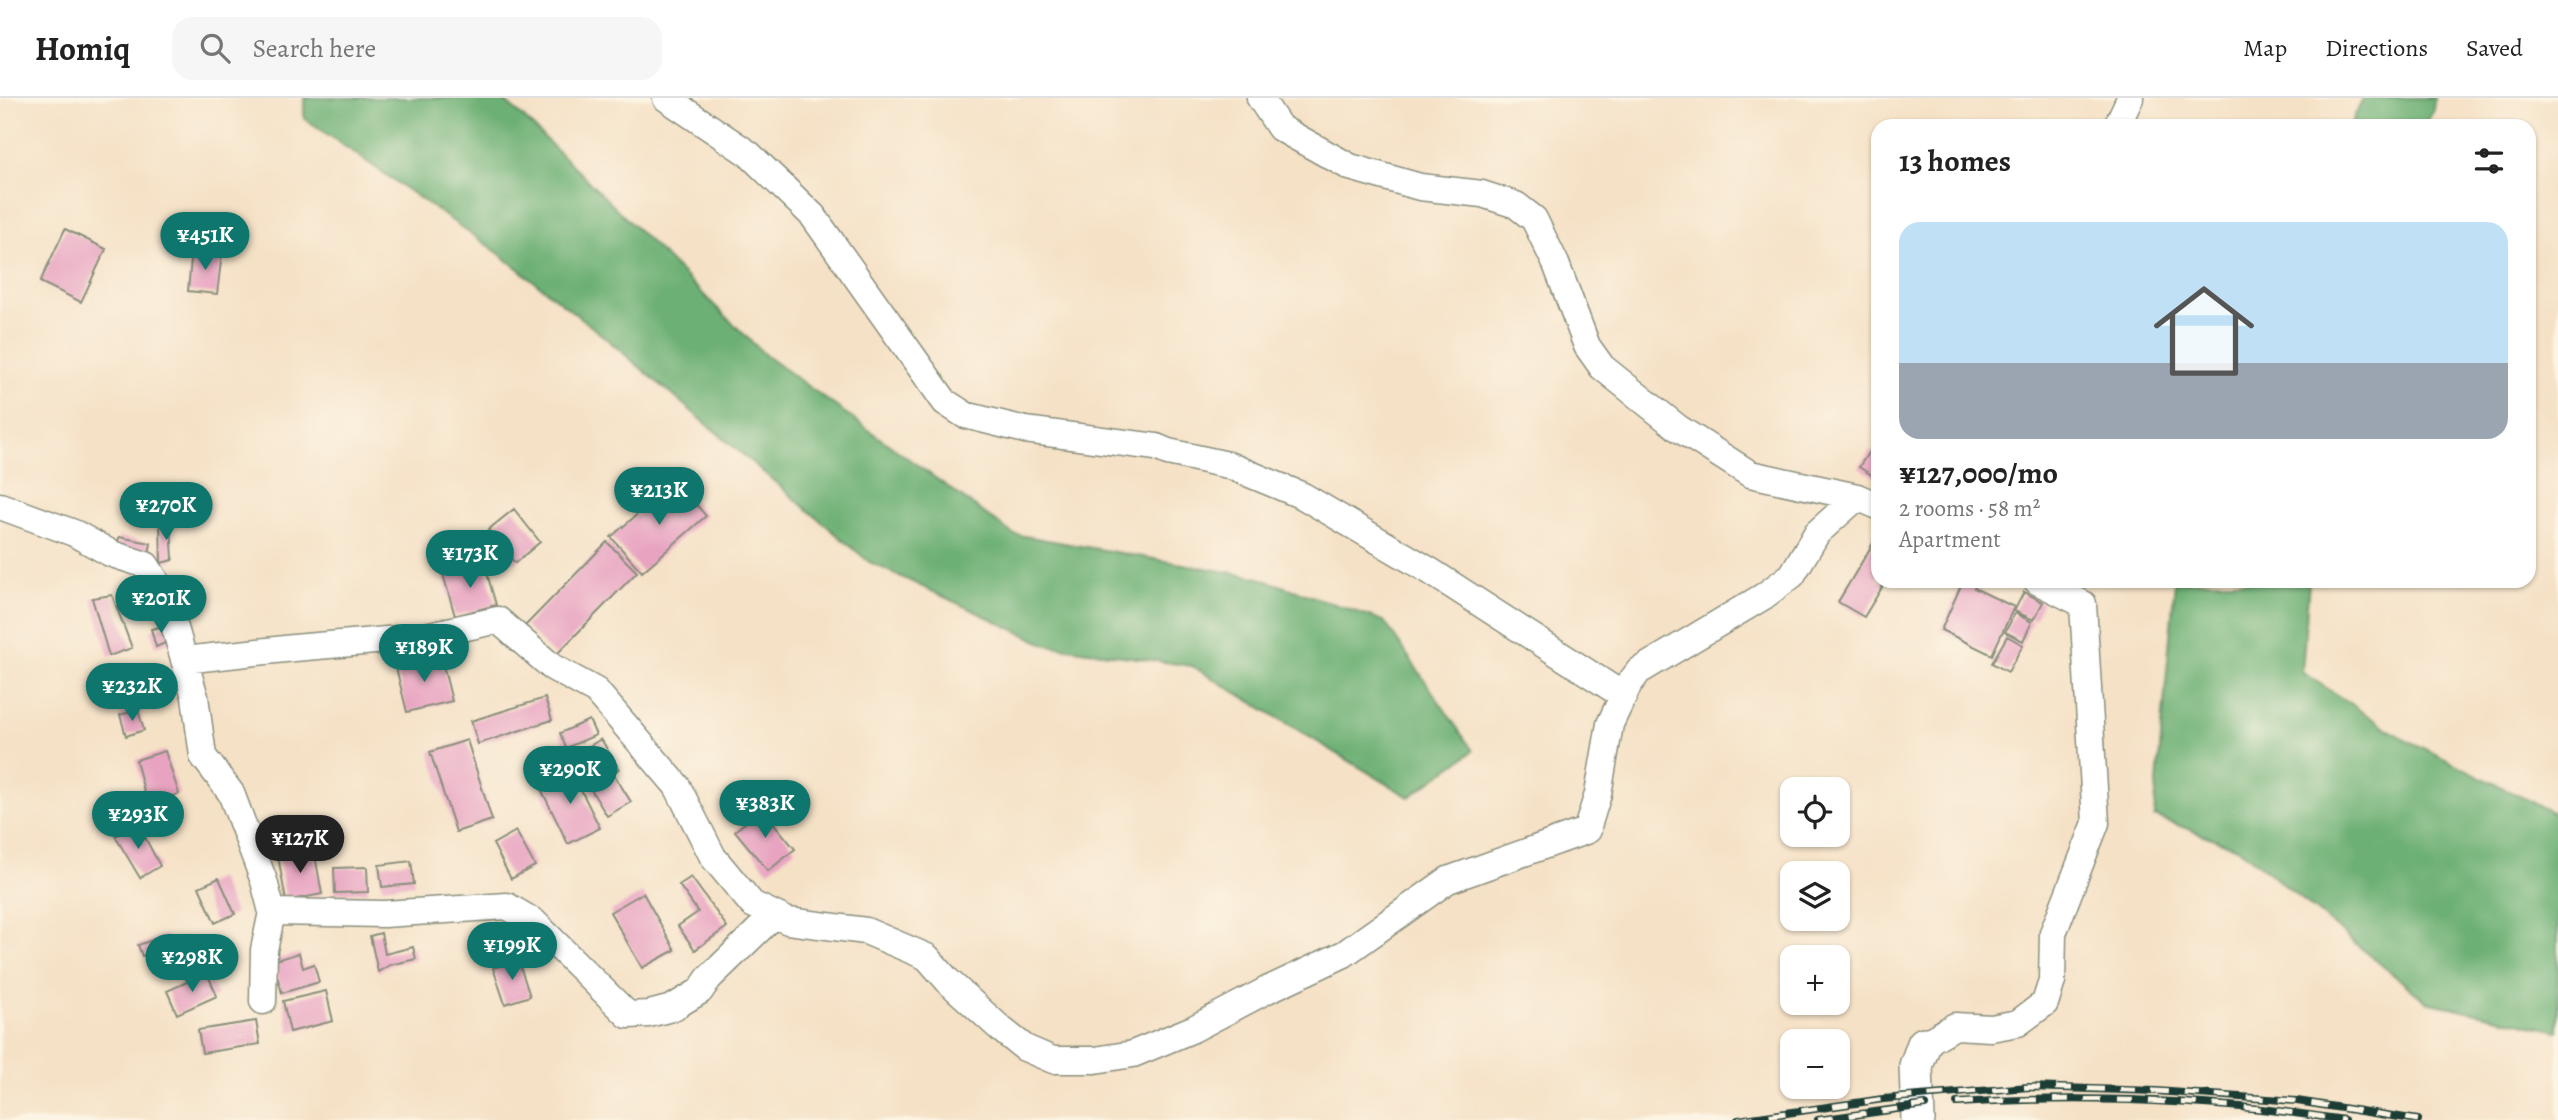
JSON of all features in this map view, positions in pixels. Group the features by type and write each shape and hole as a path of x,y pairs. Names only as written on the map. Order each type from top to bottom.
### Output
{"main road":[{"path":"1918,1120 1916,1066 1924,1044"}],"street":[{"path":"666,98 749,154 813,216 945,402 965,415 1025,429 1156,447 1228,465 1303,496 1430,571 1624,696"},
{"path":"1260,98 1280,128 1350,167 1420,187 1482,194 1516,205 1534,219 1556,264 1587,346 1602,367 1678,428 1750,474 1867,502"},
{"path":"2120,119 2130,98"},
{"path":"184,660 421,637 498,620 552,667 596,691 677,786 713,857 752,904 788,921 866,931 927,957 948,981 1025,1048 1053,1060 1095,1060 1133,1054 1193,1029 1344,954 1448,880 1588,830 1598,794 1610,724 1639,671 1764,596 1792,575 1817,533 1867,502"},
{"path":"0,506 74,533 112,554 146,565 166,597 195,697 203,756 231,793 264,881 272,912 264,950 263,1001"},
{"path":"1924,1044 1955,1026 1991,1028 2018,1023 2045,1003 2052,981 2053,933 2096,823 2083,604 2051,588"},
{"path":"272,912 384,914 507,906 534,922 628,1015 649,1014 672,1008 700,991 709,978 773,916"}],"green space":[{"path":"304,98 501,98 766,356 1013,534 1256,577 1384,621 1473,751 1409,797 1192,666 1047,645 869,562 602,335 497,252 304,118"},
{"path":"2363,98 2434,98 2433,111 2429,119 2353,119"},
{"path":"2174,588 2308,588 2302,672 2399,736 2558,815 2558,1031 2427,1002 2240,849 2154,816"}],"building":[{"path":"65,229 106,249 81,302 40,282"},
{"path":"192,250 222,253 217,294 188,291"},
{"path":"1870,450 1871,451 1871,475 1859,467"},
{"path":"676,481 706,516 642,572 611,537"},
{"path":"514,509 540,542 515,563 488,530"},
{"path":"171,522 173,560 161,563 160,523"},
{"path":"119,537 151,543 149,554 117,547"},
{"path":"607,542 637,572 555,656 525,626"},
{"path":"1871,547 1871,588 1882,588 1864,617 1838,602"},
{"path":"484,563 496,605 455,616 443,574"},
{"path":"1960,588 1974,588 2014,607 1992,655 1941,630"},
{"path":"2024,592 2043,602 2034,620 2014,611"},
{"path":"112,595 132,648 109,656 92,598"},
{"path":"2015,613 2032,622 2023,641 2005,632"},
{"path":"168,625 172,640 156,647 151,629"},
{"path":"2007,636 2023,645 2008,672 1992,663"},
{"path":"441,657 452,701 407,712 396,668"},
{"path":"131,667 137,695 116,699 110,671"},
{"path":"545,698 552,720 478,744 471,721"},
{"path":"138,710 144,730 126,736 120,715"},
{"path":"589,720 596,735 566,748 560,733"},
{"path":"601,739 619,769 613,773 631,802 607,816 571,757"},
{"path":"467,740 492,820 456,832 430,752"},
{"path":"165,751 179,794 147,803 136,760"},
{"path":"566,760 600,828 568,844 542,791 562,780 555,765"},
{"path":"762,809 795,849 768,871 735,831"},
{"path":"139,826 160,866 140,878 115,836"},
{"path":"516,831 535,866 511,879 493,844"},
{"path":"314,850 322,894 286,901 278,856"},
{"path":"411,861 414,884 382,887 379,865"},
{"path":"367,867 368,892 335,893 334,868"},
{"path":"691,877 727,927 695,950 678,926 698,912 679,885"},
{"path":"219,878 235,914 215,923 199,887"},
{"path":"643,893 675,950 642,968 610,912"},
{"path":"510,924 518,949 493,956 485,932"},
{"path":"381,933 385,954 413,947 416,959 390,965 378,972 370,936"},
{"path":"166,935 170,946 142,956 138,945"},
{"path":"299,953 303,968 314,964 319,982 282,993 273,961"},
{"path":"518,960 530,996 505,1004 493,968"},
{"path":"207,973 217,996 177,1014 167,991"},
{"path":"326,991 333,1021 290,1032 283,1001"},
{"path":"256,1021 260,1044 202,1053 198,1030"}],"railway":[{"path":"1738,1120 1883,1099 2029,1087 2156,1091 2297,1101 2418,1120"},
{"path":"1957,1103 2054,1099 2151,1101 2248,1108 2344,1120"},
{"path":"1818,1120 1925,1105"}]}
